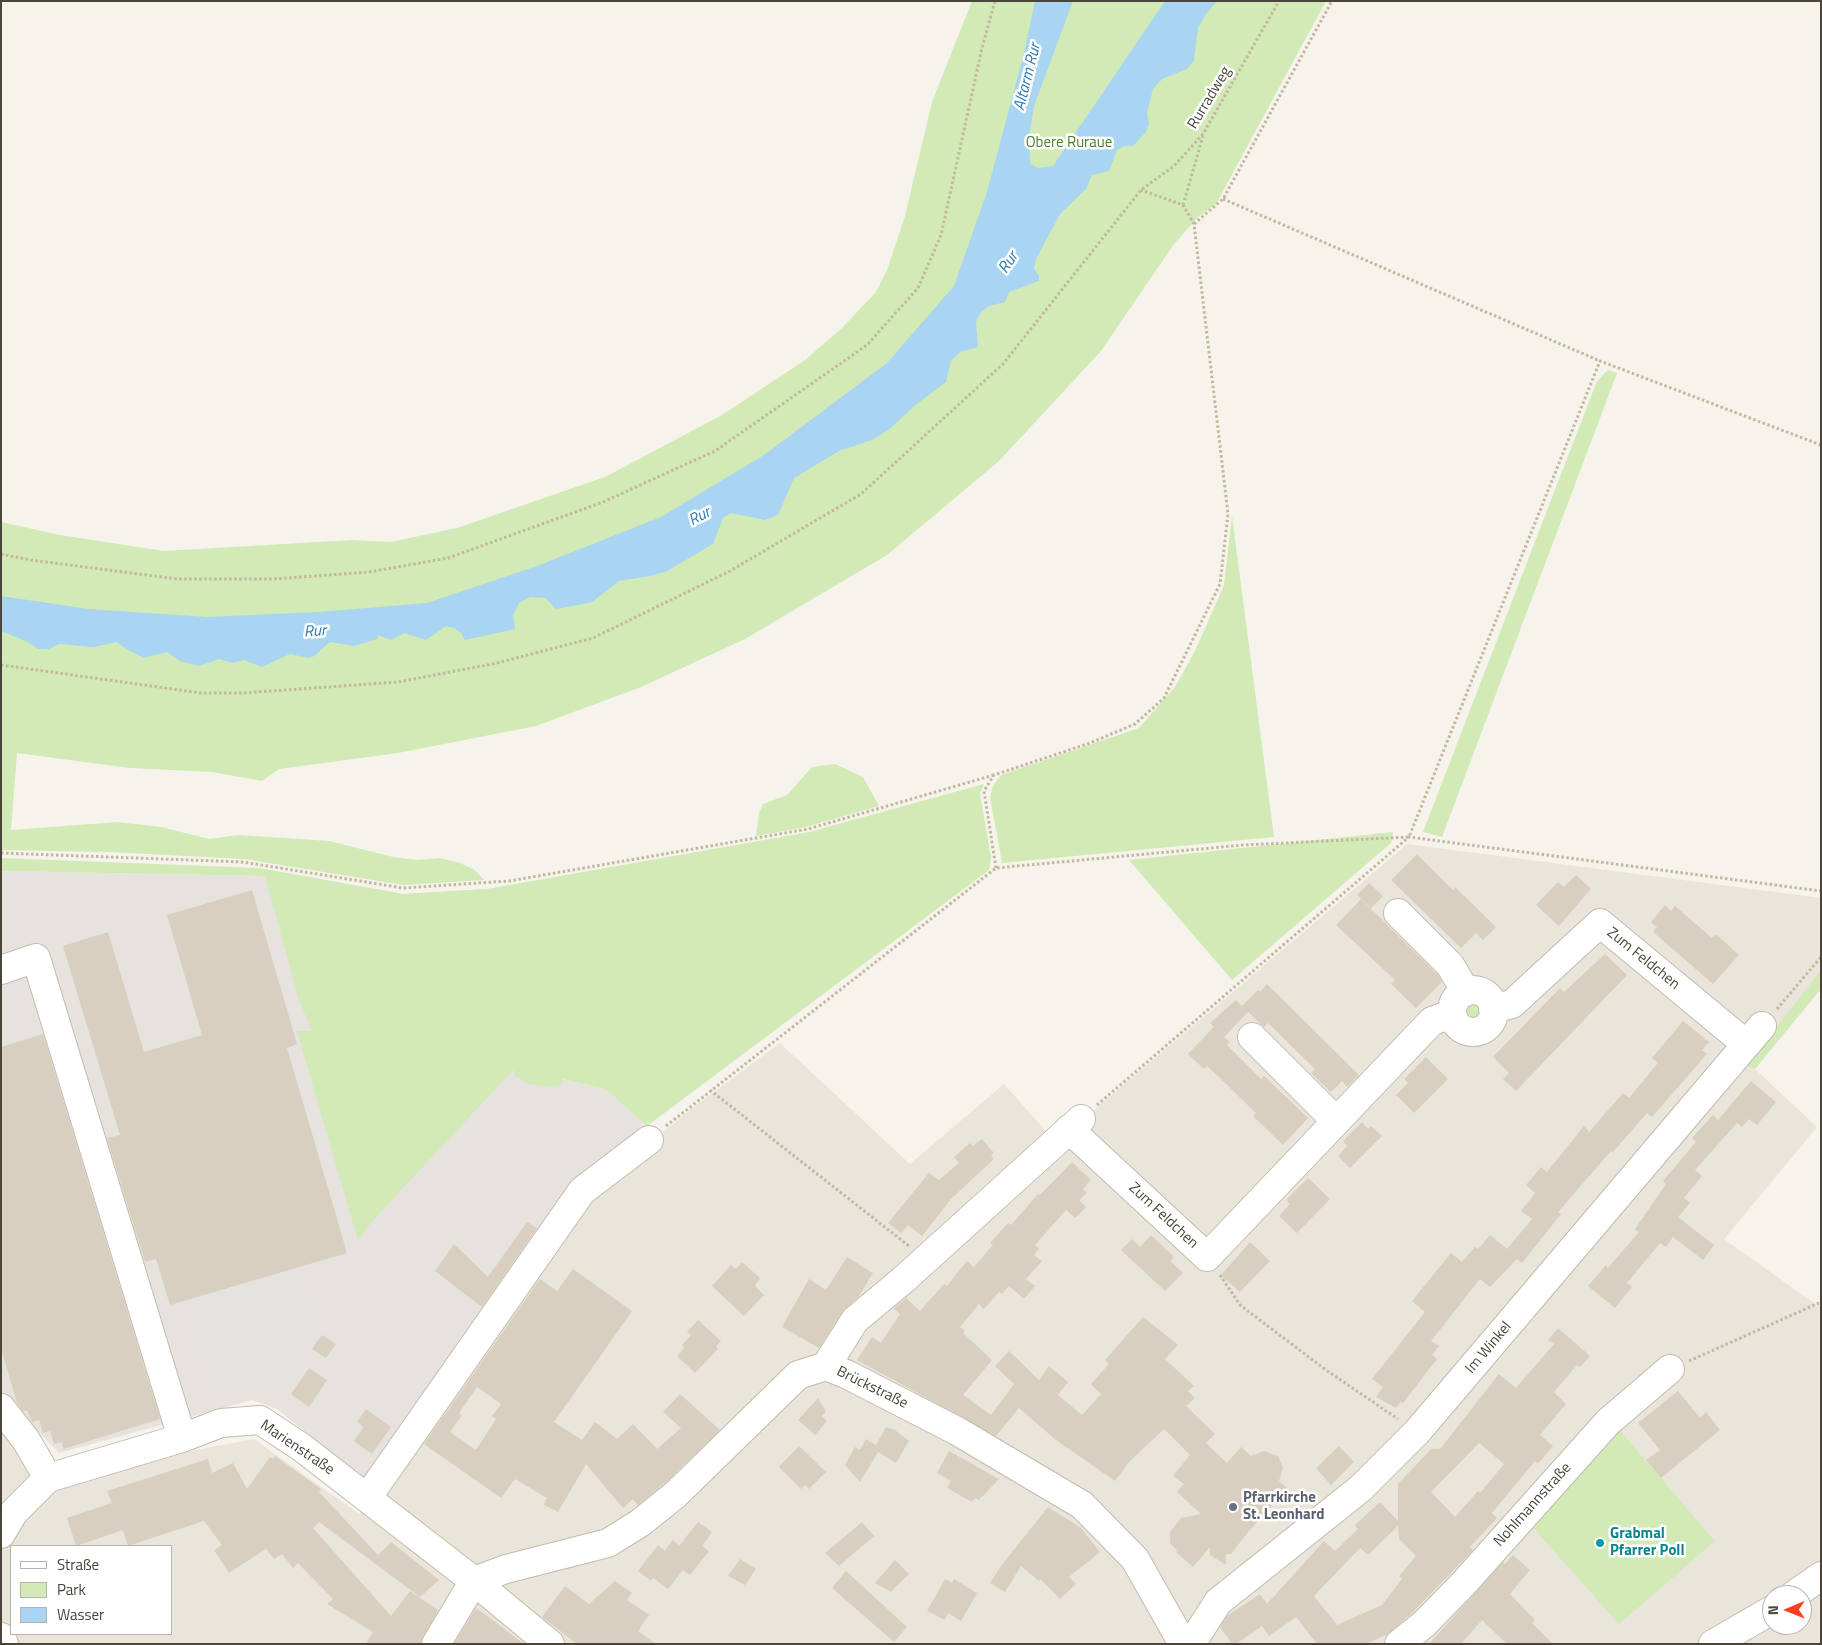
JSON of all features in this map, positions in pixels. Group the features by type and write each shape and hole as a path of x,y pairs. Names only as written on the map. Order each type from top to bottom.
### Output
{"street":[{"path":"1398,913 1450,966 1459,1003 1459,1027 1472,1032 1486,1028 1493,1016 1493,1008 1487,996 1474,991 1459,1003"},
{"name":"Zum Feldchen","path":"1493,1008 1512,1004 1600,923 1754,1035"},
{"path":"1,970 36,958 182,1438"},
{"name":"Zum Feldchen","path":"1075,1124 1207,1257 1432,1021 1459,1003"},
{"name":"Im Winkel","path":"1191,1644 1218,1602 1361,1488 1417,1432 1754,1035"},
{"path":"1252,1037 1336,1121"},
{"path":"826,1366 855,1320 1075,1124"},
{"path":"367,1498 582,1190 649,1140"},
{"name":"Brückstraße","path":"474,1581 506,1569 608,1543 640,1523 675,1496 798,1375 826,1366 846,1374 957,1431 1082,1505 1135,1559 1182,1644"},
{"name":"Nohlmannstraße","path":"1399,1644 1424,1624 1464,1583 1608,1422 1670,1369"},
{"path":"1,1408 26,1440 48,1478 14,1512 1,1534"},
{"name":"Marienstraße","path":"48,1478 182,1438 222,1423 260,1420 301,1447 474,1581 550,1644"},
{"path":"1808,1585 1821,1576"},
{"path":"436,1644 474,1581"},
{"path":"1713,1644 1762,1616"},
{"path":"1,1637 4,1644"}],"path":[{"path":"1,554 31,560 177,579 274,579 369,572 448,558 603,502 715,452 867,345 918,288 942,235 982,48 995,1"},
{"name":"Rurradweg","path":"1,665 201,692 243,693 398,682 497,663 593,638 730,571 861,494 1003,364 1141,190 1174,166 1203,134 1279,1"},
{"path":"1194,224 1223,199 1332,1"},
{"path":"1183,205 1203,134"},
{"path":"1,853 243,862 402,888 509,881 808,829 994,775 1090,743 1135,724 1164,698 1220,584 1228,514 1194,224 1183,205 1141,190"},
{"path":"1223,199 1600,361 1821,445"},
{"path":"1075,1124 1409,837 1600,361"},
{"path":"994,775 984,791 996,868"},
{"path":"649,1140 710,1090 996,868 1244,845 1409,837 1821,891"},
{"path":"1754,1035 1821,957"},
{"path":"710,1090 925,1259"},
{"path":"1207,1257 1240,1305 1326,1370 1417,1432"},
{"path":"1670,1369 1821,1302"}],"shaded area":[{"path":"1407,844 1821,898 1821,971 1746,1066 1755,1069 1817,1127 1724,1239 1821,1308 1821,1644 1,1644 1,1426 48,1478 254,1439 359,1514 594,1191 687,1112 780,1043 910,1164 1004,1084 1052,1138 1068,1132"},
{"path":"259,868 403,894 487,889 551,879 515,1068 605,1089 647,1126 579,1184 368,1482 277,1409 252,1400 59,1453 1,1394 1,871 264,876"},
{"path":"297,1272 309,1321 297,1337 309,1345 287,1388 261,1381 215,1392 195,1300"}],"green space":[{"name":"Obere Ruraue","path":"972,1 1326,1 1216,204 1198,217 1174,244 1101,351 999,461 887,555 745,639 641,687 536,726 398,753 279,769 262,781 212,772 130,768 17,753 11,830 118,822 161,827 209,839 238,835 329,841 393,857 418,860 439,858 460,863 475,870 484,880 403,885 244,859 109,852 1,850 1,522 60,535 164,551 352,540 391,542 457,528 605,477 722,415 805,360 842,328 876,292 887,270 905,216 932,102"},
{"path":"1608,370 1617,373 1442,837 1423,832 1597,381"},
{"path":"1232,516 1274,837 1002,863 990,797 993,786 1001,775 1139,728 1175,687 1196,649 1224,585"},
{"path":"835,764 863,777 879,806 806,827 756,836 759,813 763,804 787,795 812,767"},
{"path":"984,784 980,794 991,858 989,870 647,1126 605,1089 563,1079 560,1085 547,1087 528,1084 514,1075 514,1069 373,1220 358,1240 297,1031 312,1031 299,1000 265,876 1,871 1,858 259,868 403,894 487,889 809,832"},
{"path":"1393,832 1391,843 1232,980 1129,860"},
{"path":"1821,970 1821,989 1755,1069 1746,1066"},
{"path":"1466,1002 1475,1002 1485,1011 1482,1023 1473,1023 1463,1015 1463,1006"},
{"path":"1615,1425 1715,1541 1619,1624 1528,1522"}],"water":[{"path":"1035,1 1073,1 1034,106 1029,137 1030,164 1038,168 1053,166 1165,1 1217,1 1206,14 1198,28 1194,60 1187,69 1162,79 1153,89 1147,113 1149,124 1146,132 1133,146 1125,146 1117,150 1109,171 1092,175 1086,189 1060,214 1036,259 1034,269 1039,276 1039,281 1009,292 1005,302 989,306 981,312 976,322 978,347 960,352 951,361 946,382 914,406 891,428 872,440 839,451 794,478 778,515 765,520 731,513 723,518 713,544 667,571 619,581 592,602 578,605 556,609 546,598 530,597 519,603 513,616 515,629 465,640 461,633 454,628 446,626 426,640 404,633 391,640 378,635 377,639 354,646 330,642 309,658 290,654 262,667 244,660 233,663 219,659 199,666 180,661 167,652 144,658 117,642 93,647 59,644 49,649 38,649 28,642 1,631 1,596 88,609 207,617 319,612 427,603 537,566 661,517 764,455 887,363 954,286 987,192 1024,53"}],"building":[{"path":"1417,854 1453,890 1455,887 1496,927 1483,940 1476,933 1461,948 1391,880"},
{"path":"1576,875 1591,889 1559,926 1536,905 1558,882 1564,887"},
{"path":"1369,883 1383,896 1371,908 1357,895"},
{"path":"252,890 297,1044 287,1048 347,1253 170,1305 156,1259 145,1262 107,1138 120,1135 63,946 108,932 144,1052 202,1035 167,915"},
{"path":"1361,899 1438,975 1442,982 1416,1008 1391,984 1395,980 1336,925"},
{"path":"1665,905 1671,911 1675,906 1712,938 1716,934 1739,955 1713,984 1653,932 1657,927 1651,922"},
{"path":"1605,954 1627,975 1516,1091 1503,1079 1509,1073 1493,1057 1560,988 1564,992"},
{"path":"1267,984 1359,1075 1347,1087 1342,1081 1331,1092 1311,1073 1315,1069 1268,1023 1264,1027 1248,1012 1224,1037 1230,1042 1227,1045 1261,1079 1264,1076 1308,1118 1283,1145 1253,1116 1256,1113 1219,1077 1207,1066 1204,1069 1188,1054 1214,1027 1210,1023 1236,1000 1242,1006"},
{"path":"1683,1021 1709,1042 1702,1050 1707,1054 1652,1117 1647,1113 1613,1152 1611,1151 1558,1212 1561,1214 1522,1263 1517,1259 1490,1287 1480,1279 1431,1341 1439,1346 1432,1355 1437,1359 1403,1403 1401,1402 1396,1408 1376,1397 1383,1387 1372,1379 1425,1312 1412,1301 1451,1253 1462,1262 1475,1247 1478,1249 1490,1235 1507,1249 1532,1219 1521,1211 1535,1193 1526,1185 1541,1167 1547,1172 1584,1126 1589,1132 1623,1093 1629,1098 1658,1063 1652,1058"},
{"path":"43,1034 160,1419 63,1449 62,1442 54,1444 50,1431 43,1433 39,1420 32,1422 27,1410 23,1411 17,1403 1,1348 1,1047"},
{"path":"1426,1057 1448,1079 1414,1113 1396,1095 1408,1083 1404,1079"},
{"path":"1751,1081 1776,1102 1757,1125 1749,1119 1742,1127 1737,1123 1695,1170 1702,1176 1684,1198 1690,1203 1678,1217 1714,1245 1703,1260 1673,1237 1666,1247 1660,1243 1627,1283 1632,1287 1615,1308 1588,1286 1606,1265 1608,1268 1639,1232 1635,1229 1666,1184 1663,1181 1696,1142 1692,1138 1713,1115 1718,1120"},
{"path":"1362,1122 1368,1129 1371,1126 1382,1136 1350,1168 1338,1156 1347,1146 1343,1141"},
{"path":"982,1139 994,1153 991,1155 994,1159 951,1199 922,1236 908,1225 901,1233 888,1223 929,1173 939,1180 959,1163 954,1157 970,1143 973,1146"},
{"path":"1072,1162 1091,1180 1083,1189 1087,1193 1079,1200 1086,1207 1075,1218 1066,1210 1035,1245 1039,1248 1034,1255 1042,1261 1026,1279 1035,1286 1024,1299 1009,1286 1002,1294 999,1292 984,1309 979,1304 960,1327 965,1331 963,1333 992,1360 963,1395 991,1415 1014,1384 995,1366 1009,1351 1039,1380 1049,1366 1068,1382 1058,1395 1082,1415 1101,1394 1091,1384 1109,1364 1105,1360 1143,1317 1178,1345 1165,1359 1194,1386 1188,1391 1195,1398 1186,1406 1215,1434 1206,1443 1227,1463 1241,1447 1251,1456 1264,1451 1278,1456 1283,1468 1279,1481 1292,1492 1280,1505 1276,1501 1231,1554 1226,1554 1226,1565 1210,1555 1210,1547 1193,1567 1176,1552 1177,1550 1170,1543 1170,1532 1181,1518 1201,1514 1177,1492 1184,1484 1173,1476 1190,1455 1164,1429 1129,1462 1115,1481 1056,1440 1019,1408 996,1436 857,1360 872,1337 881,1343 900,1314 894,1309 895,1307 906,1298 920,1311 944,1284 947,1286 967,1261 974,1267 993,1245 990,1243 1008,1223 1011,1225 1038,1194 1040,1195"},
{"path":"1308,1178 1330,1199 1297,1233 1279,1216 1290,1204 1286,1200"},
{"path":"527,1222 537,1228 482,1307 435,1271 454,1244 488,1277"},
{"path":"1151,1235 1174,1257 1170,1261 1183,1273 1165,1291 1121,1250 1132,1239 1140,1247"},
{"path":"1250,1242 1270,1261 1240,1292 1221,1275"},
{"path":"847,1257 873,1273 859,1296 842,1312 819,1348 782,1327 809,1279 826,1290"},
{"path":"742,1262 760,1278 755,1286 764,1295 744,1316 712,1286 731,1265 736,1269"},
{"path":"573,1269 632,1311 554,1422 582,1440 595,1422 617,1439 633,1424 657,1449 681,1428 663,1412 680,1394 720,1430 665,1483 638,1505 633,1499 623,1508 586,1464 558,1512 544,1505 547,1498 515,1479 501,1498 424,1444 540,1279 557,1291","holes":["477,1387 501,1404 492,1416 496,1419 476,1450 450,1432 462,1415 459,1413"]},
{"path":"698,1320 721,1341 716,1346 718,1349 695,1373 677,1356 684,1348 682,1345 691,1335 687,1332"},
{"path":"1558,1328 1590,1356 1580,1367 1577,1365 1554,1392 1566,1404 1540,1435 1553,1446 1538,1464 1535,1461 1492,1513 1497,1518 1470,1547 1473,1550 1413,1612 1388,1634 1366,1644 1317,1644 1296,1617 1269,1636 1262,1626 1236,1644 1232,1644 1220,1627 1227,1616 1260,1594 1267,1604 1324,1541 1335,1551 1358,1529 1355,1525 1380,1502 1398,1521 1398,1484 1431,1449 1440,1449 1499,1374 1516,1388 1554,1344 1548,1340","holes":["1479,1443 1504,1464 1480,1493 1478,1491 1455,1517 1431,1492","1398,1526 1399,1539 1416,1556 1399,1576 1402,1579 1382,1605 1337,1625 1314,1596 1360,1548 1368,1555"]},
{"path":"322,1335 336,1344 326,1358 312,1349"},
{"path":"309,1368 327,1380 309,1407 291,1394"},
{"path":"1678,1391 1700,1418 1706,1412 1720,1430 1661,1478 1646,1460 1660,1450 1638,1423"},
{"path":"818,1398 826,1412 822,1416 827,1421 815,1435 798,1420"},
{"path":"366,1409 391,1427 372,1454 354,1441 364,1427 357,1422"},
{"path":"886,1427 895,1430 909,1441 896,1463 878,1452 860,1482 845,1465 855,1447 860,1450 866,1439 876,1445"},
{"path":"799,1446 826,1472 809,1489 805,1485 801,1489 779,1467"},
{"path":"1339,1446 1354,1462 1331,1485 1316,1468"},
{"path":"949,1451 999,1479 979,1500 975,1498 972,1502 947,1488 951,1481 937,1473"},
{"path":"275,1456 321,1489 319,1492 378,1555 391,1542 439,1580 420,1597 319,1522 313,1528 391,1616 410,1591 438,1610 420,1644 366,1644 373,1632 327,1604 333,1599 298,1563 293,1568 282,1554 274,1559 266,1549 229,1573 214,1550 222,1545 204,1521 131,1545 128,1545 123,1530 76,1545 67,1518 112,1503 107,1491 208,1459 212,1473 233,1463 247,1489 270,1457 273,1459"},
{"path":"1048,1507 1081,1528 1100,1552 1069,1577 1076,1584 1060,1599 1040,1579 1039,1581 1021,1566 1005,1592 990,1583 1001,1566"},
{"path":"698,1522 712,1532 702,1546 709,1551 690,1575 683,1570 668,1589 653,1578 651,1581 638,1571 658,1545 665,1551 673,1540 679,1546"},
{"path":"862,1522 874,1536 839,1566 825,1553"},
{"path":"1513,1555 1530,1570 1510,1594 1535,1620 1532,1623 1553,1644 1507,1644 1482,1620 1461,1644 1429,1644 1503,1562 1505,1564"},
{"path":"740,1559 756,1569 745,1585 728,1576"},
{"path":"895,1560 909,1574 891,1592 875,1583"},
{"path":"846,1571 907,1627 894,1642 832,1588"},
{"path":"945,1579 952,1583 954,1579 977,1593 961,1621 948,1613 945,1620 927,1611"},
{"path":"615,1581 632,1593 627,1600 649,1615 638,1631 656,1644 577,1644 542,1617 565,1586 589,1604"},
{"path":"476,1608 487,1616 524,1644 454,1644"}],"place":[{"name":"Pfarrkirche St. Leonhard","path":"1233,1507"},
{"name":"Grabmal Pfarrer Poll","path":"1600,1543"}],"water label":[{"name":"Altarm Rur","path":"1028,77"},
{"name":"Rur","path":"1009,263"},
{"name":"Rur","path":"700,517"},
{"name":"Rur","path":"315,632"}]}
